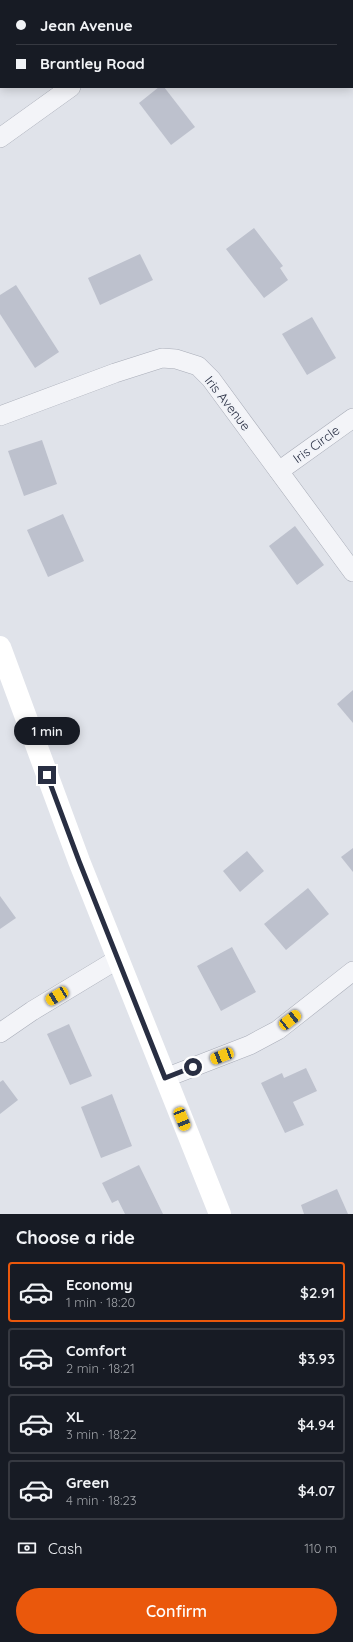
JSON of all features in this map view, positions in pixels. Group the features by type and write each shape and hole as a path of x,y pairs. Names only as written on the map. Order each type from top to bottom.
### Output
{"street":[{"path":"0,138 70,88"},
{"name":"Iris Avenue","path":"0,416 122,371 162,358 176,359 198,366 211,379 353,572"},
{"name":"Iris Circle","path":"279,471 353,418"},
{"path":"2,657 76,854 220,1214"},
{"path":"0,1033 32,1011 118,959"},
{"path":"165,1078 250,1045 278,1030 353,971"}],"building":[{"path":"158,88 165,88 195,127 171,145 139,103"},
{"path":"254,228 283,266 280,268 288,280 264,298 226,249"},
{"path":"140,254 153,280 100,305 88,278"},
{"path":"16,285 59,352 35,368 0,314 0,295"},
{"path":"312,317 336,358 307,375 282,334"},
{"path":"42,440 57,484 24,496 8,451"},
{"path":"63,514 84,561 48,577 27,530"},
{"path":"295,526 324,565 297,585 269,546"},
{"path":"353,690 353,723 337,704"},
{"path":"353,848 353,872 341,857"},
{"path":"247,851 264,871 240,892 223,871"},
{"path":"308,888 329,914 286,950 264,924"},
{"path":"0,896 16,918 0,929"},
{"path":"232,947 256,992 221,1011 197,966"},
{"path":"69,1024 92,1076 70,1085 47,1034"},
{"path":"306,1068 317,1091 293,1102 304,1125 285,1133 261,1083 282,1073 284,1078"},
{"path":"3,1080 18,1100 0,1114 0,1082"},
{"path":"112,1094 132,1146 101,1158 81,1107"},
{"path":"139,1165 163,1214 125,1214 118,1200 112,1203 102,1183"},
{"path":"337,1189 348,1214 304,1214 301,1205"}],"route":[{"path":"47,775 79,861 165,1078 193,1067"}]}
